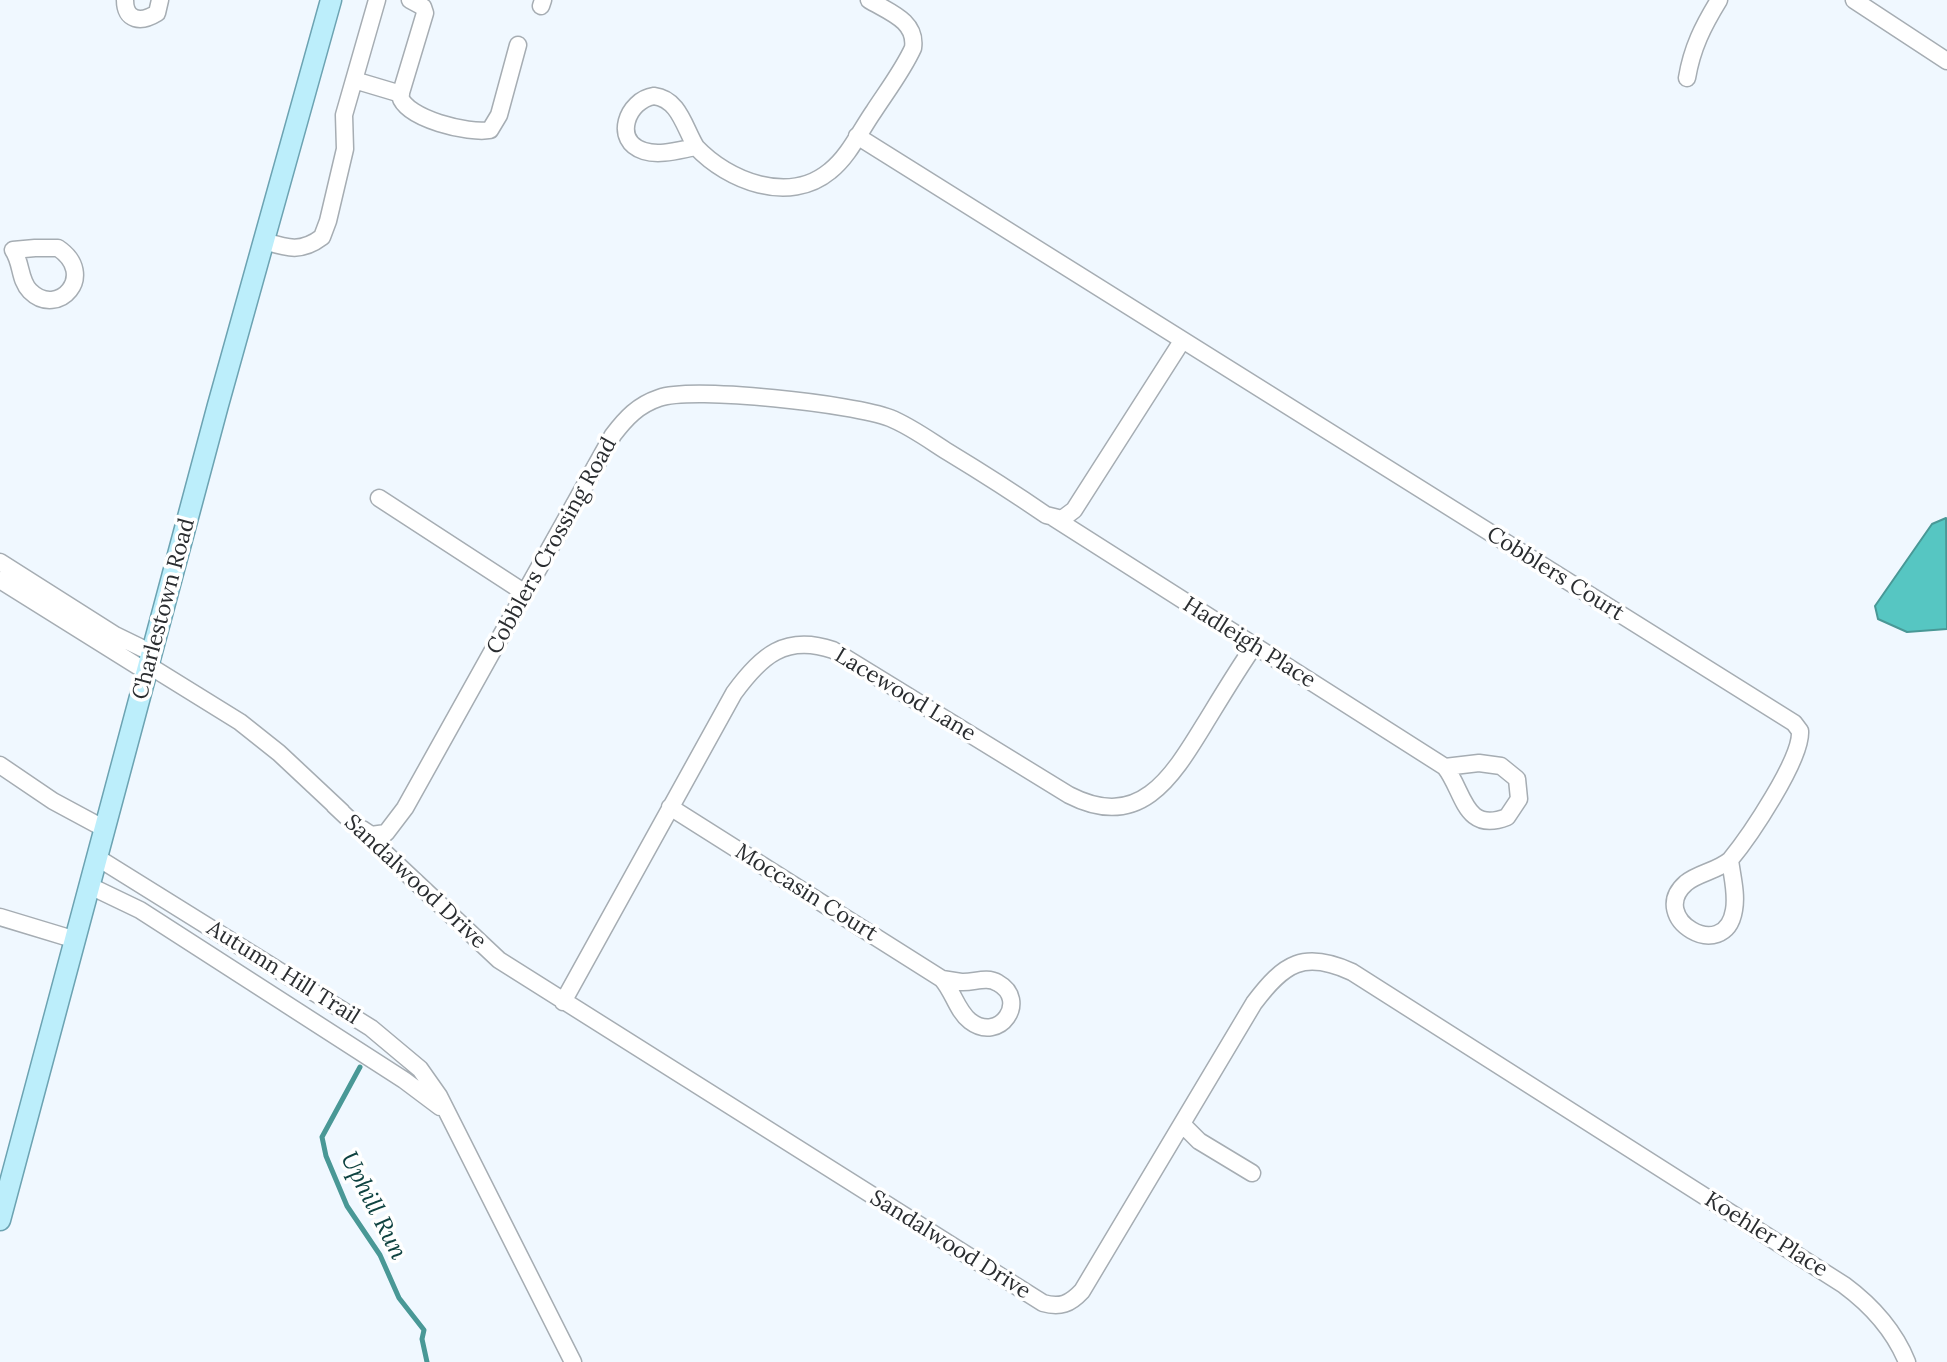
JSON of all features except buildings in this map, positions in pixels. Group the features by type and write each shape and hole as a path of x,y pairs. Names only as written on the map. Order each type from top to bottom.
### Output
{"main road":[{"name":"Charlestown Road","path":"0,1220 331,0"}],"street":[{"path":"125,0 127,13 140,20 157,13 160,0"},
{"path":"264,241 298,249 322,237 345,149 344,115 377,0"},
{"path":"410,0 419,3 425,13 401,94 405,108 425,118 464,129 490,130 499,115 518,45"},
{"path":"696,147 659,153 639,149 627,137 629,111 643,98 663,97 679,112 696,147 711,160 758,184 787,188 802,186 829,172 857,136 909,57 914,38 905,22 869,0"},
{"path":"1687,78 1691,53 1703,25 1719,0"},
{"path":"1854,0 1947,61"},
{"path":"354,80 401,94"},
{"path":"857,136 1182,341 1074,510 1062,519 1054,518"},
{"name":"Cobblers Court","path":"1182,341 1794,723 1800,731 1798,749 1780,784 1730,860 1720,868 1686,883 1679,892 1677,914 1690,931 1712,935 1730,923 1735,902 1730,860"},
{"name":"Cobblers Crossing Road","path":"149,664 240,722 279,753 334,805 371,835 378,836 391,828 416,789 613,435 634,411 647,403 675,394 795,401 879,414 908,427 1054,518"},
{"path":"379,498 525,593"},
{"name":"Hadleigh Place","path":"1054,518 1445,767 1467,810 1476,818 1486,822 1497,821 1507,817 1514,809 1519,789 1510,771 1490,764 1445,767"},
{"path":"0,562 115,635 149,664"},
{"path":"0,580 149,664"},
{"name":"Lacewood Lane","path":"563,1002 744,678 769,654 800,644 833,650 1069,795 1083,802 1111,808 1139,801 1163,785 1254,646"},
{"path":"0,765 53,801 105,829"},
{"name":"Sandalwood Drive","path":"334,805 484,948 563,1002 1043,1303 1055,1306 1074,1299 1082,1291 1254,1003 1273,979 1295,964 1308,960 1322,961 1352,972 1602,1132"},
{"name":"Moccasin Court","path":"670,807 942,979"},
{"name":"Autumn Hill Trail","path":"98,858 371,1028 420,1069 439,1096 573,1362"},
{"name":"Autumn Hill Trail","path":"90,886 140,910 404,1080 447,1112"},
{"path":"0,917 76,940"},
{"path":"1183,1125 1199,1141 1252,1173"},
{"name":"Koehler Place","path":"1602,1132 1854,1292 1893,1334 1907,1362"}],"water":[{"path":"1946,518 1947,629 1907,632 1878,619 1875,606 1932,524"}],"waterway":[{"name":"Uphill Run","path":"360,1067 322,1137 326,1156 347,1206 380,1255 399,1298 424,1330 422,1339 427,1362"}]}
